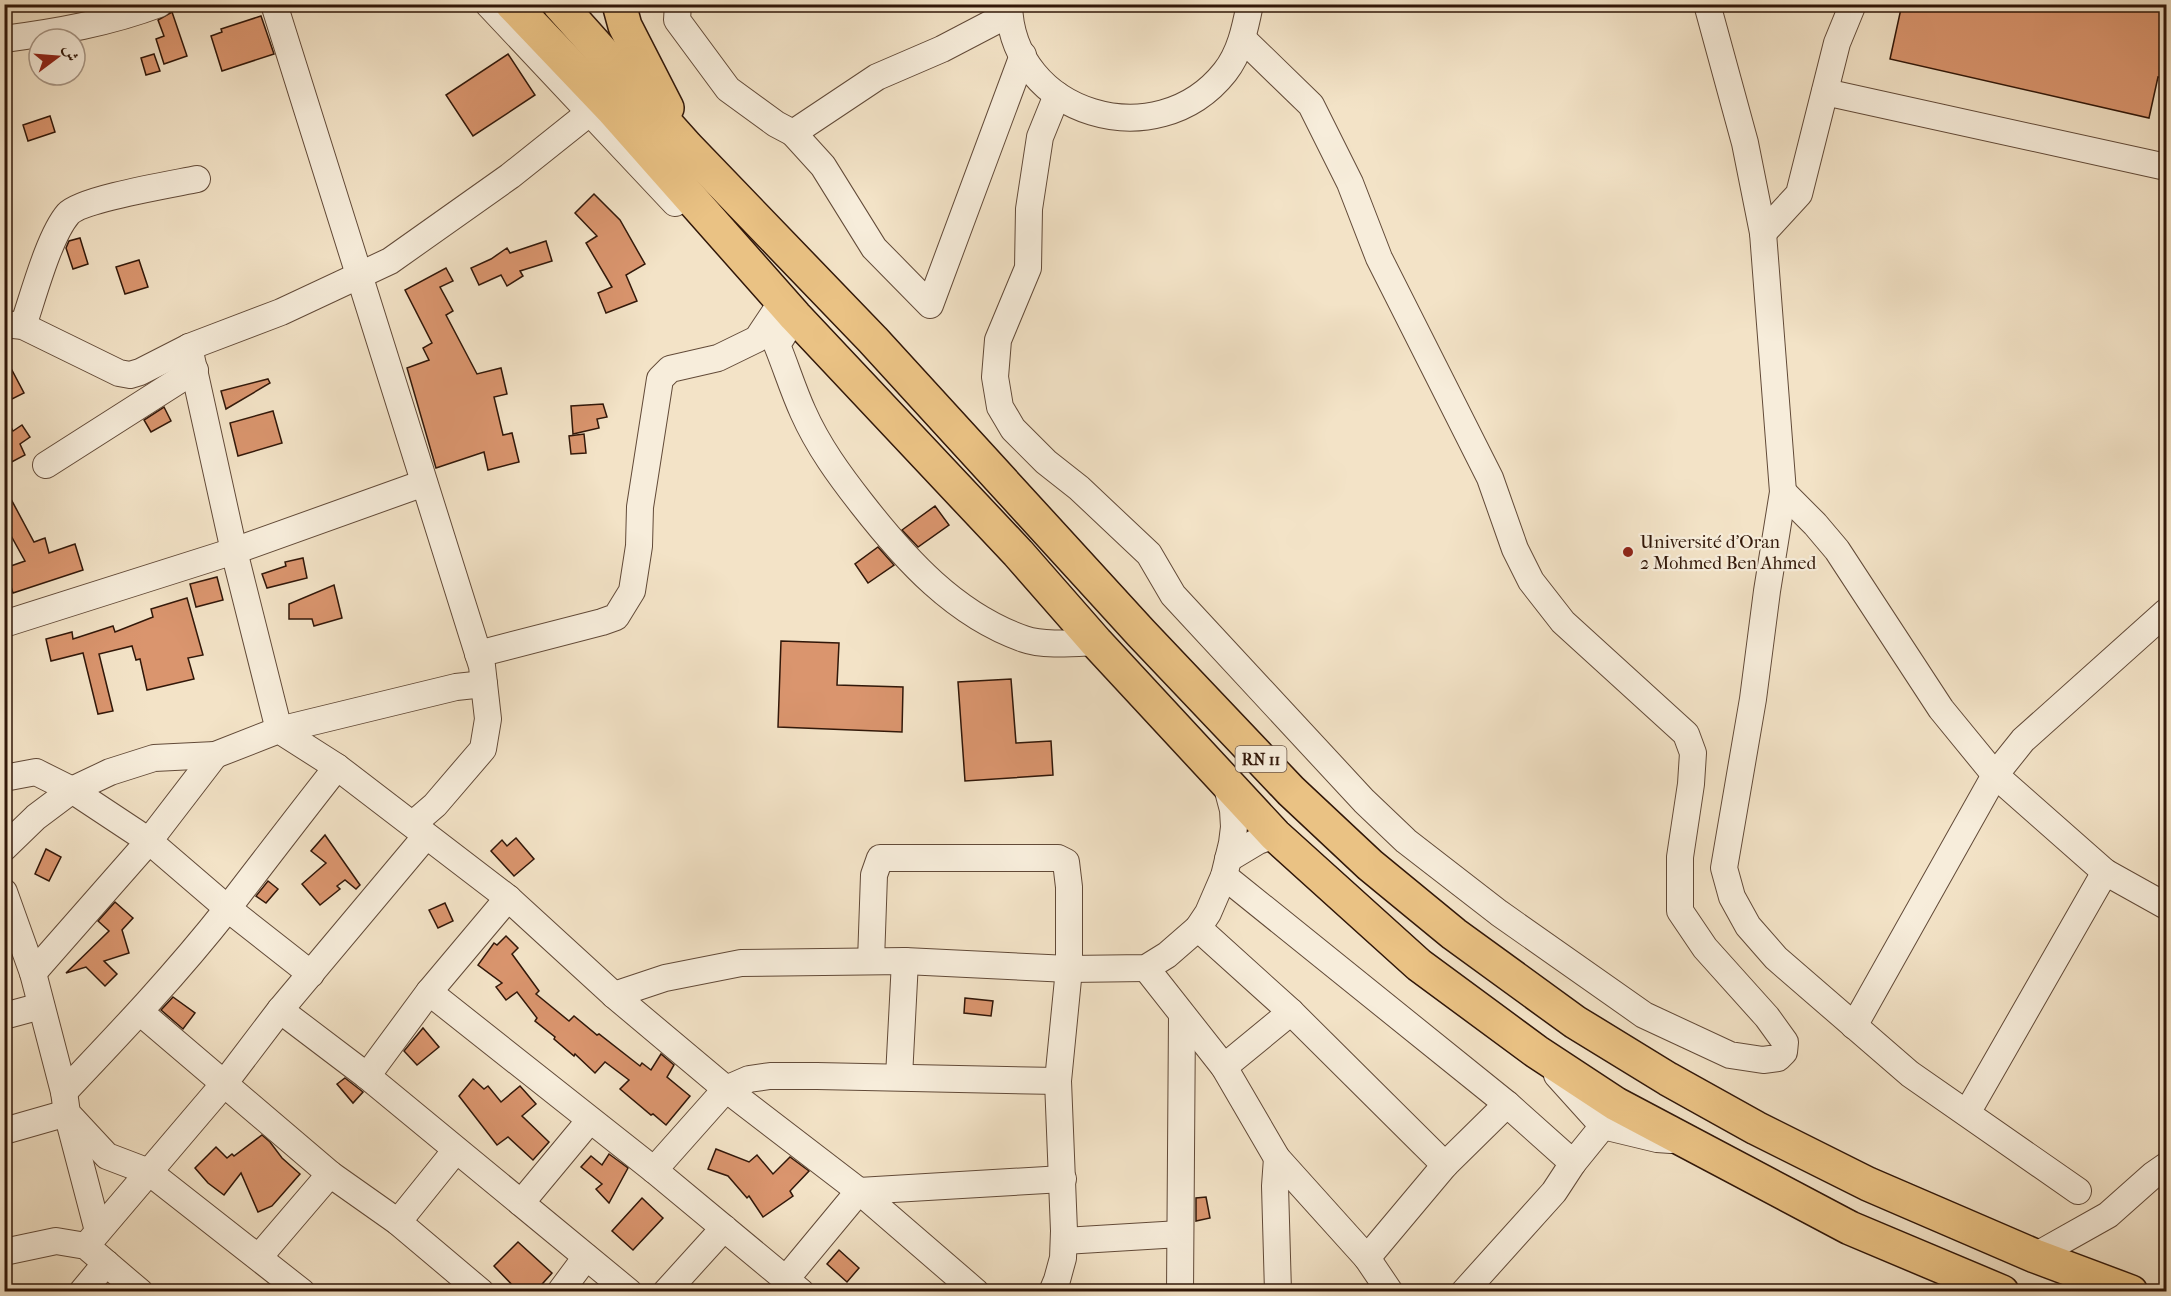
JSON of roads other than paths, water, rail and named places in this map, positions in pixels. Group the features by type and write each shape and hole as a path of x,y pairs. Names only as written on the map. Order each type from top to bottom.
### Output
{"highway":[{"name":"RN 11","path":"512,4 612,109 786,312 1018,553 1096,642 1275,835 1419,965 1537,1052 1616,1104 1850,1228 2002,1292"},
{"name":"RN 11","path":"559,4 687,147 873,340 1141,633 1291,791 1370,865 1454,933 1575,1022 1668,1079 1756,1128 1868,1184 2035,1256 2131,1292"},
{"path":"619,4 625,26 687,147"}],"street":[{"path":"4,39 60,32 135,13 159,4"},
{"path":"4,1252 56,1241 92,1239 223,1085 280,1010 311,974 419,830 435,805 483,749 488,718 478,654 274,4"},
{"path":"488,4 589,113 786,312"},
{"path":"678,4 677,20 728,89 776,124 793,133 823,166 874,248 930,305 1023,56"},
{"path":"793,133 877,77 942,49 1009,9 1014,35 1023,56 1037,77 1057,95 1090,112 1108,116 1127,119 1164,114 1198,98 1225,72 1243,39 1250,4"},
{"path":"1707,4 1744,143 1763,233 1784,492 1767,591 1753,699 1724,868 1731,897 1748,926 1776,957 1910,1074 2078,1191"},
{"path":"1763,233 1799,194 1837,43 1853,4"},
{"path":"1057,95 1040,137 1029,209 1028,268 998,340 994,377 1000,407 1013,429 1046,462 1079,488 1149,554 1173,595 1364,801 1406,841 1499,913 1644,1015 1730,1054 1763,1060 1778,1058 1784,1052 1785,1042 1767,1017 1705,948 1680,911 1680,857 1694,753 1686,734 1563,622 1531,581 1515,549 1490,478 1384,268 1350,183 1311,105 1243,39"},
{"path":"1824,92 2166,167"},
{"path":"46,465 192,358 281,312 390,261 510,176 589,113"},
{"path":"192,358 130,375 118,373 14,325 68,213 75,208 96,201 197,179"},
{"path":"786,312 777,345 803,413 839,474 912,564 952,598 987,623 1026,640 1066,644 1096,642"},
{"path":"478,654 616,617 632,591 639,546 640,507 660,379 670,369 718,357 757,339 786,312"},
{"path":"192,358 234,551 279,730 337,767 508,898 614,995 726,1089 859,1191 976,1292"},
{"path":"4,624 234,551 424,483"},
{"path":"1784,492 1837,550 1941,709 1995,776 2105,872 2166,906"},
{"path":"1854,1026 1995,776 2023,740 2166,612"},
{"path":"4,848 36,817 72,790 110,772 154,758 215,755 279,730 456,687 484,684"},
{"path":"33,973 149,841 215,755"},
{"path":"4,1131 66,1103 227,908 337,767"},
{"path":"4,778 36,772 72,790 149,841 227,908 311,974"},
{"path":"614,995 666,978 741,963 904,961 1068,969 1146,968 1167,955 1197,928 1208,913 1226,868 1232,843 1233,810 1224,778"},
{"path":"1226,868 1258,841 1275,835"},
{"path":"871,961 874,875 880,858 1058,858 1066,862 1069,887 1068,969 1058,1081 1064,1241 1063,1257 1052,1292"},
{"path":"1226,868 1573,1162"},
{"path":"1967,1113 2105,872"},
{"path":"4,892 33,973 66,1103 92,1239 106,1263 140,1292"},
{"path":"367,1076 429,992 508,898"},
{"path":"1197,928 1291,1012 1445,1165"},
{"path":"899,1077 904,961"},
{"path":"1146,968 1224,1067 1277,1158 1367,1258 1390,1292"},
{"path":"429,992 654,1170 794,1286 859,1191"},
{"path":"4,1016 41,1006"},
{"path":"280,1010 367,1076 629,1292"},
{"path":"140,1012 330,1174 398,1222 467,1287"},
{"path":"1224,1067 1291,1012"},
{"path":"1180,1292 1182,1015"},
{"path":"1537,1052 1603,1126 1657,1139 1687,1141"},
{"path":"654,1170 726,1089 749,1079 770,1076 1058,1081"},
{"path":"66,1103 107,1156 149,1172 302,1292"},
{"path":"1367,1258 1445,1165 1507,1104"},
{"path":"520,1203 590,1120"},
{"path":"1464,1292 1554,1191 1573,1162 1603,1126"},
{"path":"398,1222 456,1150"},
{"path":"1277,1158 1275,1186 1278,1292"},
{"path":"2035,1256 2108,1215 2166,1166"},
{"path":"259,1257 330,1174"},
{"path":"859,1191 1063,1179"},
{"path":"666,1292 724,1228"},
{"path":"1064,1241 1180,1234"},
{"path":"560,1292 586,1257"},
{"path":"82,1292 106,1263"}],"place":[{"name":"Université d'Oran 2 Mohmed Ben Ahmed","path":"1628,552"}]}
